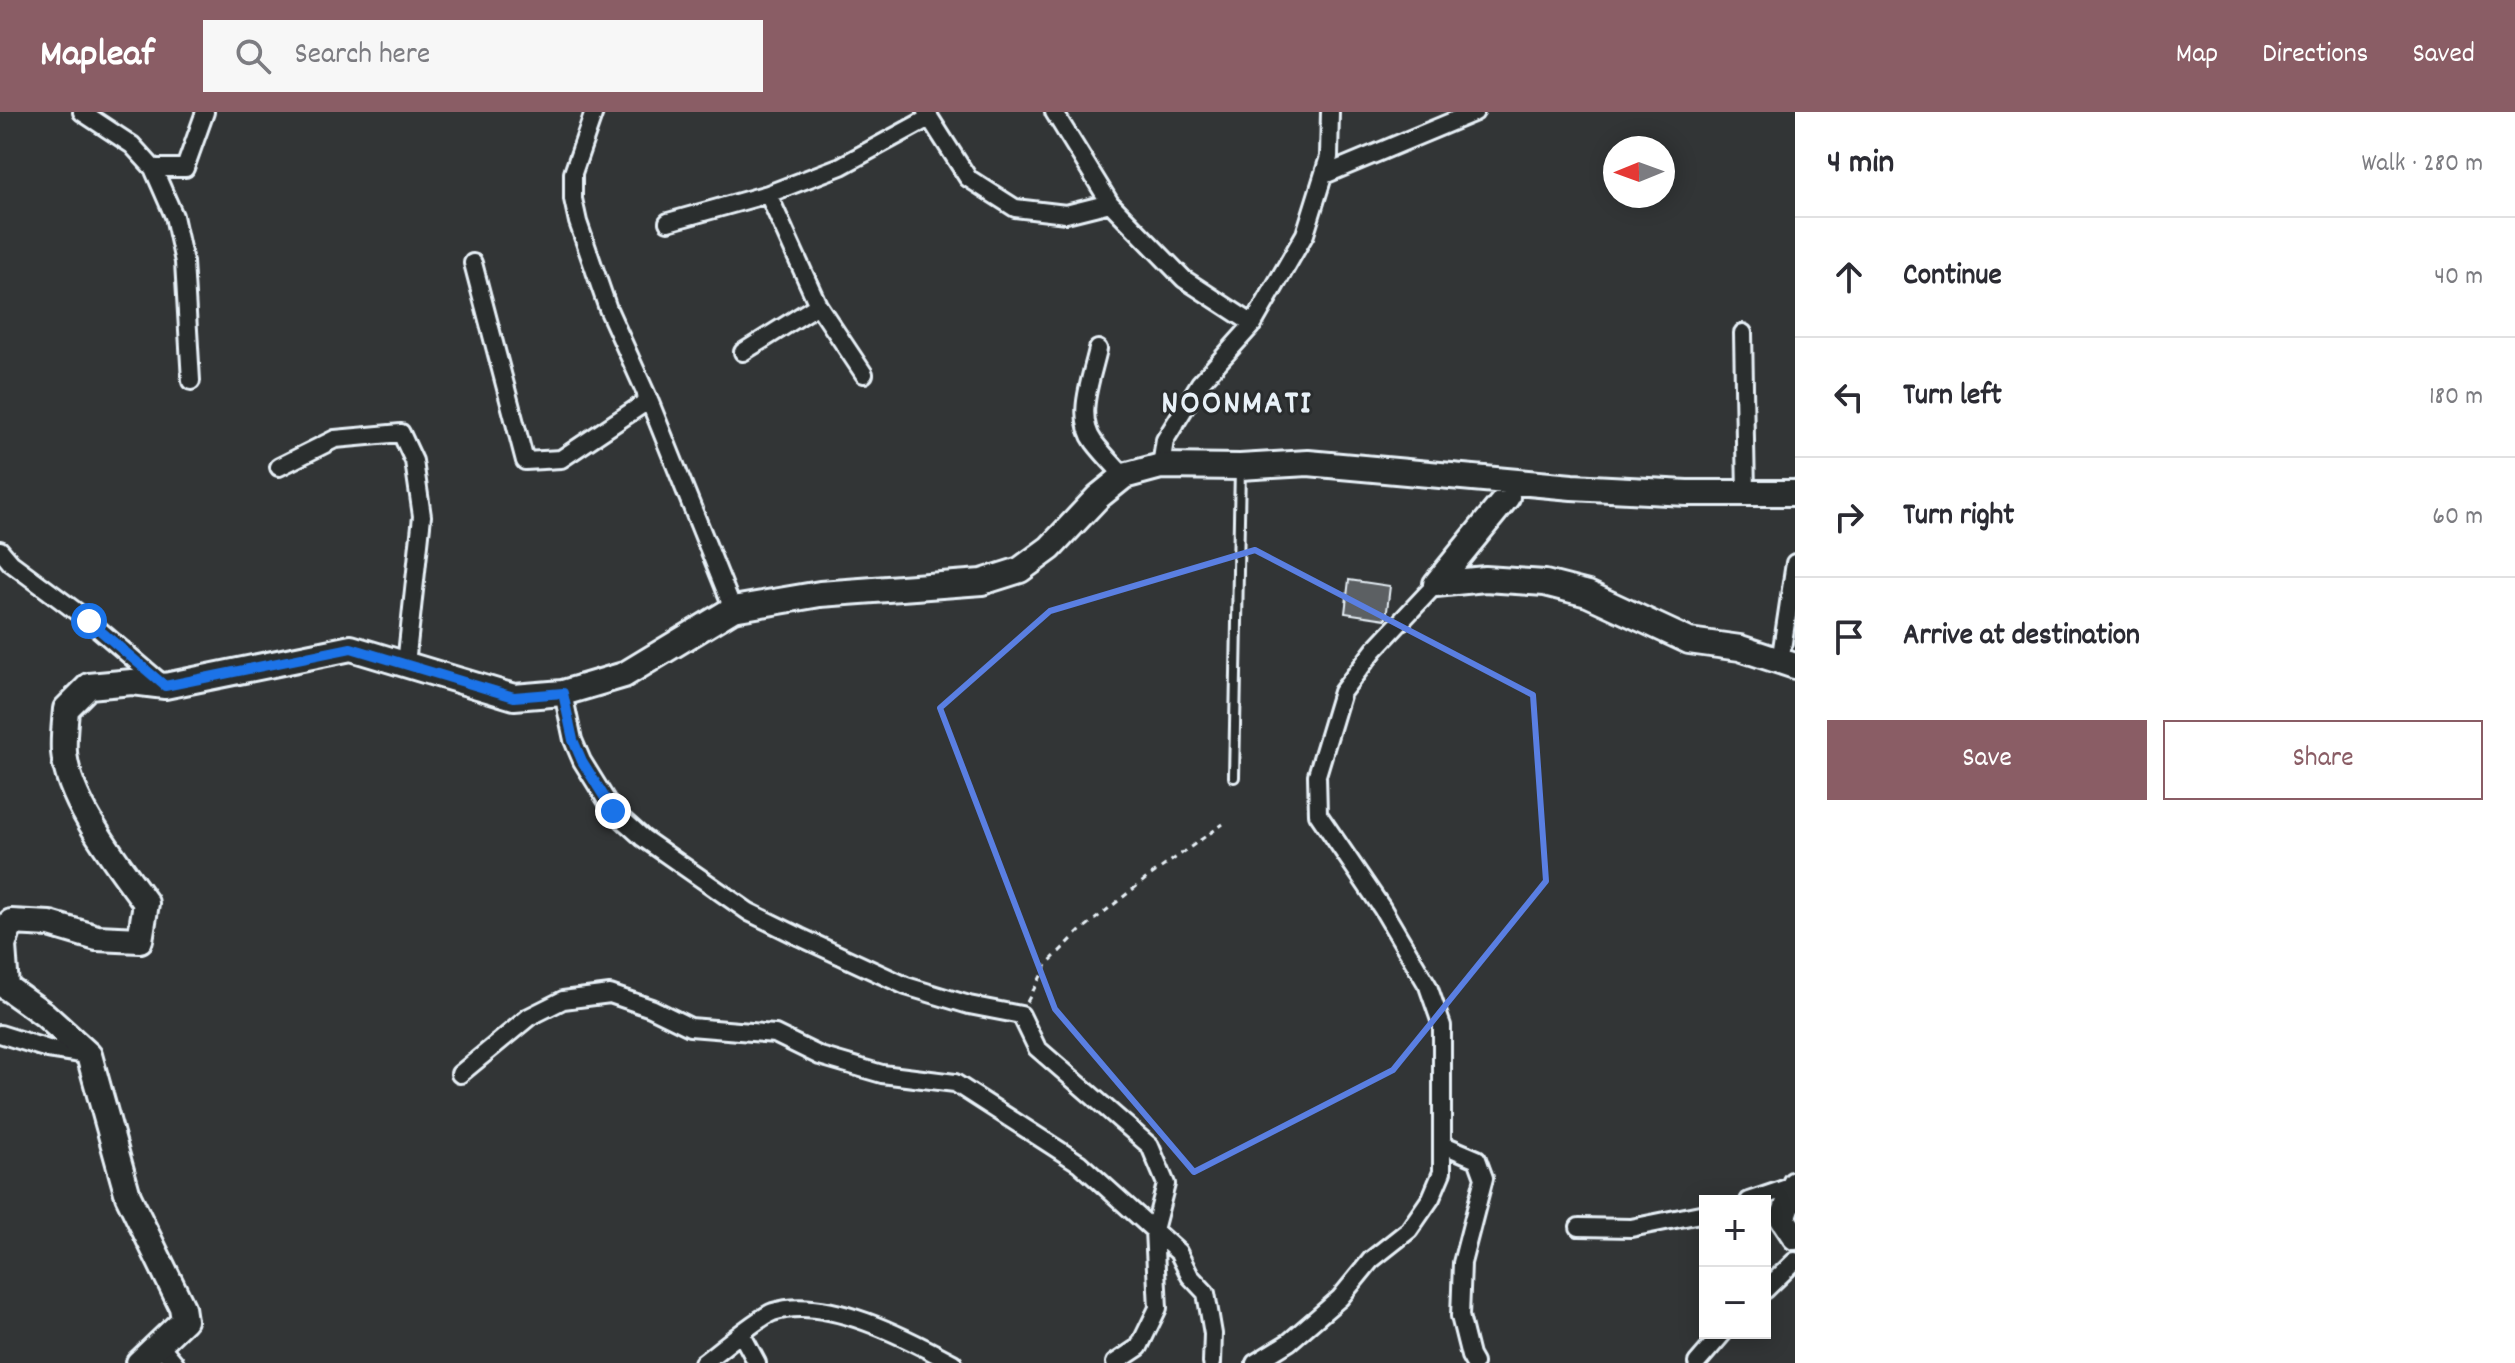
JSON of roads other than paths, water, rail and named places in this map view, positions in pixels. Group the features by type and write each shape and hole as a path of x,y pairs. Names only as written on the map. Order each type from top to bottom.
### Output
{"street":[{"path":"82,112 132,145 153,168 174,216 184,262 191,381"},
{"path":"153,168 185,168 205,112"},
{"path":"594,112 573,173 573,199 578,222 608,309 649,400 733,609"},
{"path":"1054,112 1110,203 1184,279 1253,324"},
{"path":"1161,466 1165,440 1200,383 1253,324 1305,234 1329,157 1330,112"},
{"path":"1324,175 1475,112"},
{"path":"668,222 768,194 841,166 927,115 968,178 1015,208 1066,214 1110,203"},
{"path":"768,194 818,305 864,374"},
{"path":"473,263 525,461 561,459 649,400"},
{"path":"743,352 818,305"},
{"path":"1743,333 1746,494"},
{"path":"1098,349 1085,415 1088,430 1093,441 1124,476"},
{"path":"279,467 335,439 401,433 414,461 422,516 406,664"},
{"path":"139,1363 184,1320 182,1307 128,1196 89,1055 44,1014 6,987 3,946 11,922 50,924 97,938 140,940 146,903 106,848 73,787 64,753 66,709 89,686 132,682 165,686 351,648 514,697 563,693 624,675 733,609 820,594 982,582 1020,570 1050,548 1098,497 1124,476 1161,466 1240,467 1308,463 1572,487 1666,500 1795,493"},
{"path":"1271,465 1299,475 1507,497 1666,500 1795,509"},
{"path":"1255,1363 1289,1342 1340,1298 1371,1260 1409,1230 1431,1198 1442,1172 1442,1026 1428,986 1382,908 1318,814 1317,775 1342,692 1375,649 1436,584 1507,497"},
{"path":"4,557 89,621 165,686"},
{"path":"1436,584 1485,579 1545,583 1588,594 1689,641 1740,648 1787,664 1795,563"},
{"path":"563,693 573,740 582,761 613,811 643,838 749,912 813,943 906,986 969,1005 1021,1015 1037,1048 1150,1146 1166,1184 1154,1230 1158,1308 1139,1347 1115,1363"},
{"path":"460,1074 529,1017 563,1000 610,994 651,1008 690,1027 775,1034 820,1056 882,1074 955,1083 1079,1163 1178,1252 1190,1276 1206,1293 1213,1334 1212,1363"},
{"path":"3,1038 89,1055"},
{"path":"1444,1145 1477,1159 1484,1178 1462,1263 1460,1316 1474,1363"},
{"path":"1766,1195 1794,1185"},
{"path":"1794,1185 1783,1219 1795,1237"},
{"path":"1579,1227 1631,1228 1699,1214"},
{"path":"1771,1284 1795,1261"},
{"path":"703,1363 771,1313 809,1308 864,1321 909,1339 953,1363"},
{"path":"742,1335 757,1363"},
{"path":"1697,1363 1718,1339"},
{"path":"159,1344 175,1363"}],"lane":[{"path":"1234,777 1240,467"}],"district":[{"name":"NOONMATI","path":"1237,405"}]}
